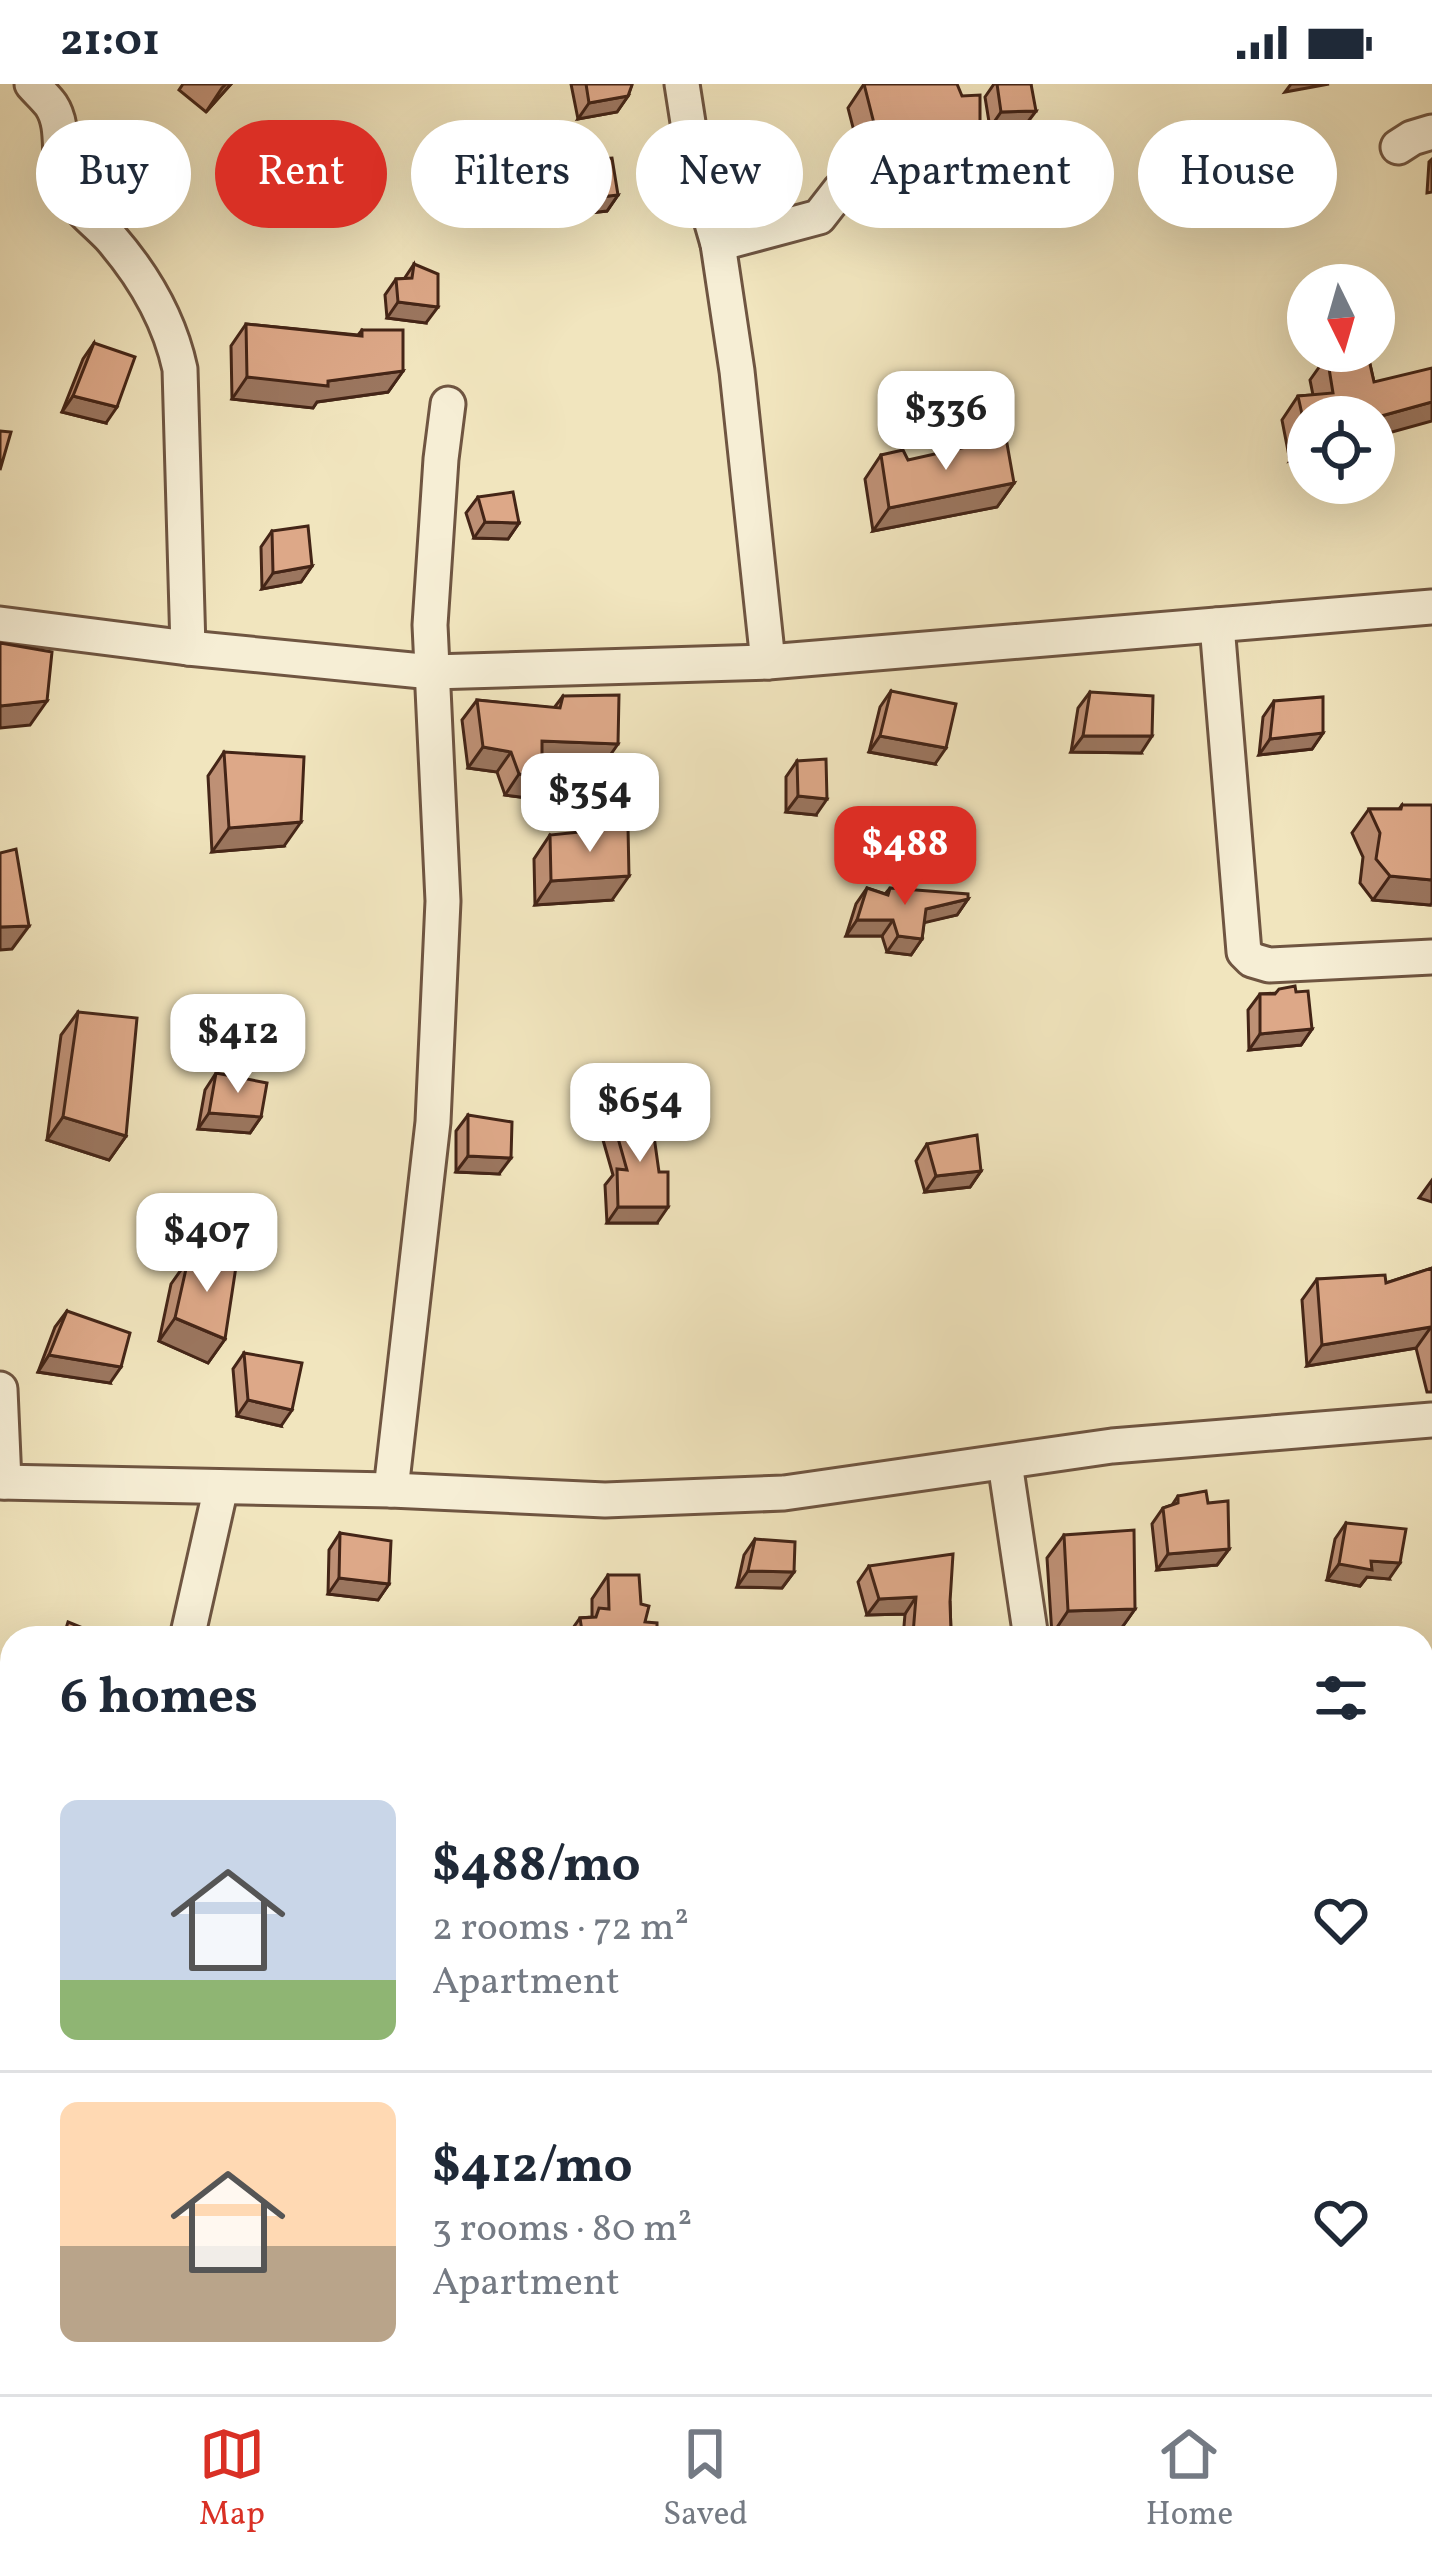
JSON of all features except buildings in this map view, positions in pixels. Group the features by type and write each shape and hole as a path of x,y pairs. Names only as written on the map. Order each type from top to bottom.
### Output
{"street":[{"path":"32,84 58,120 68,191 142,278 174,339 180,369 188,648"},
{"path":"682,84 694,160 718,244 737,371 768,662"},
{"path":"1398,147 1432,132"},
{"path":"718,244 819,217 827,206"},
{"path":"391,1490 433,1122 442,901 430,625 448,404"},
{"path":"0,624 432,672 768,662 1432,607"},
{"path":"1216,625 1244,952 1269,965 1432,957"},
{"path":"0,1389 2,1482 391,1490 605,1500 784,1493 1112,1446 1432,1420"},
{"path":"1005,1463 1029,1626"},
{"path":"190,1626 221,1487"}]}
